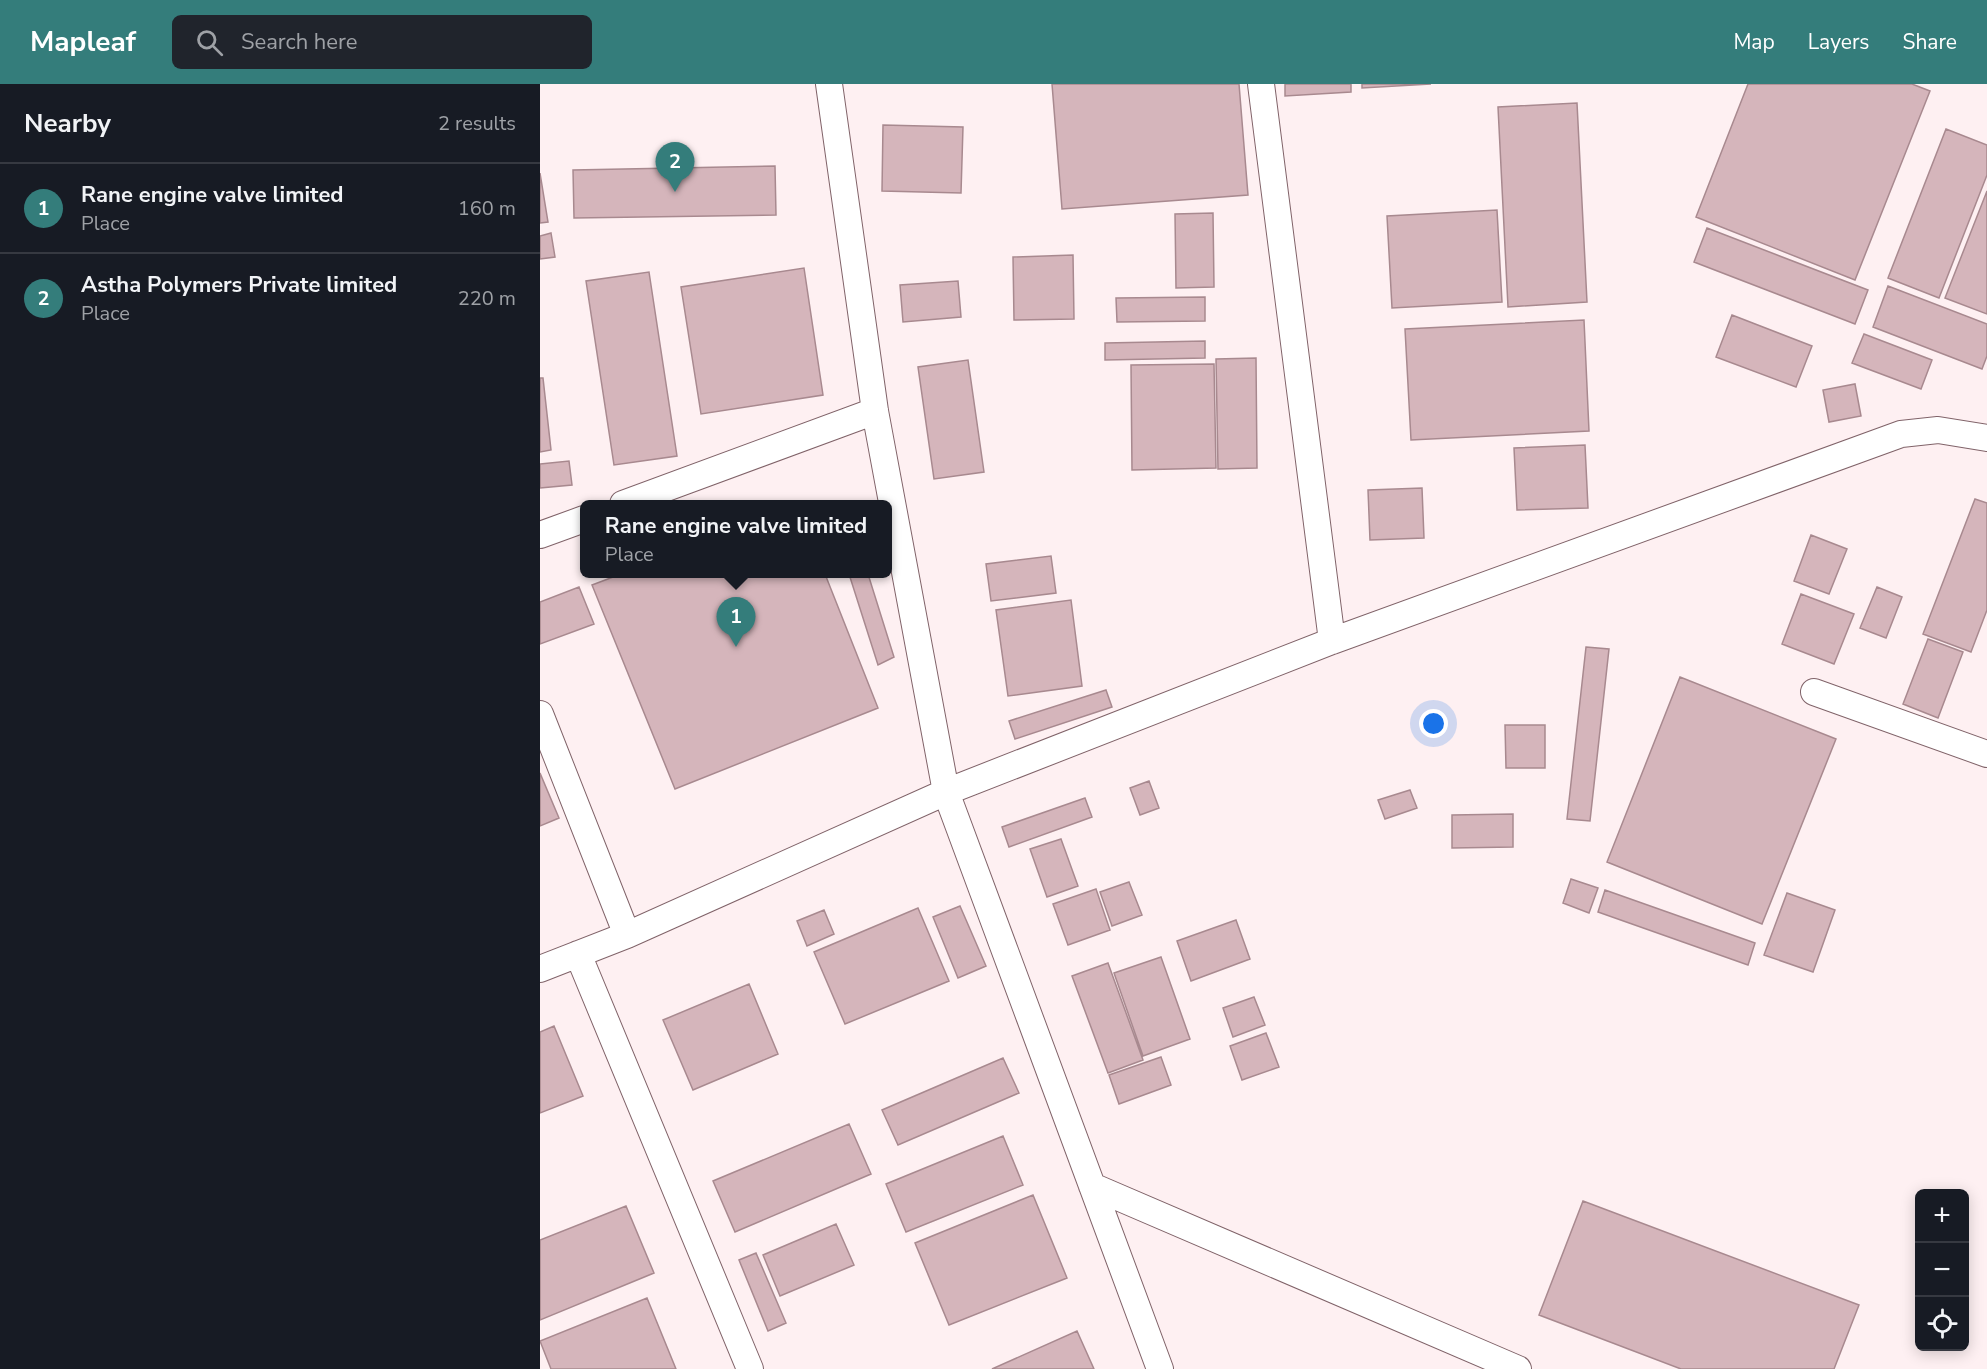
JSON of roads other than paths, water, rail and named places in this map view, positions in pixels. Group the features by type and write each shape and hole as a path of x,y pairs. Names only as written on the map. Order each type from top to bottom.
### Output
{"street":[{"path":"829,84 875,411 892,500"},
{"path":"1261,84 1332,641"},
{"path":"633,500 875,411"},
{"path":"540,969 627,935 946,792 1332,641 1902,434 1938,430 1987,438"},
{"path":"892,502 946,792 1160,1369"},
{"path":"540,535 580,521"},
{"path":"1814,692 1987,754"},
{"path":"540,714 627,935"},
{"path":"578,954 750,1369"},
{"path":"1092,1186 1518,1369"}],"place":[{"name":"Astha Polymers Private limited","path":"675,192"},
{"name":"Rane engine valve limited","path":"736,647"}]}
